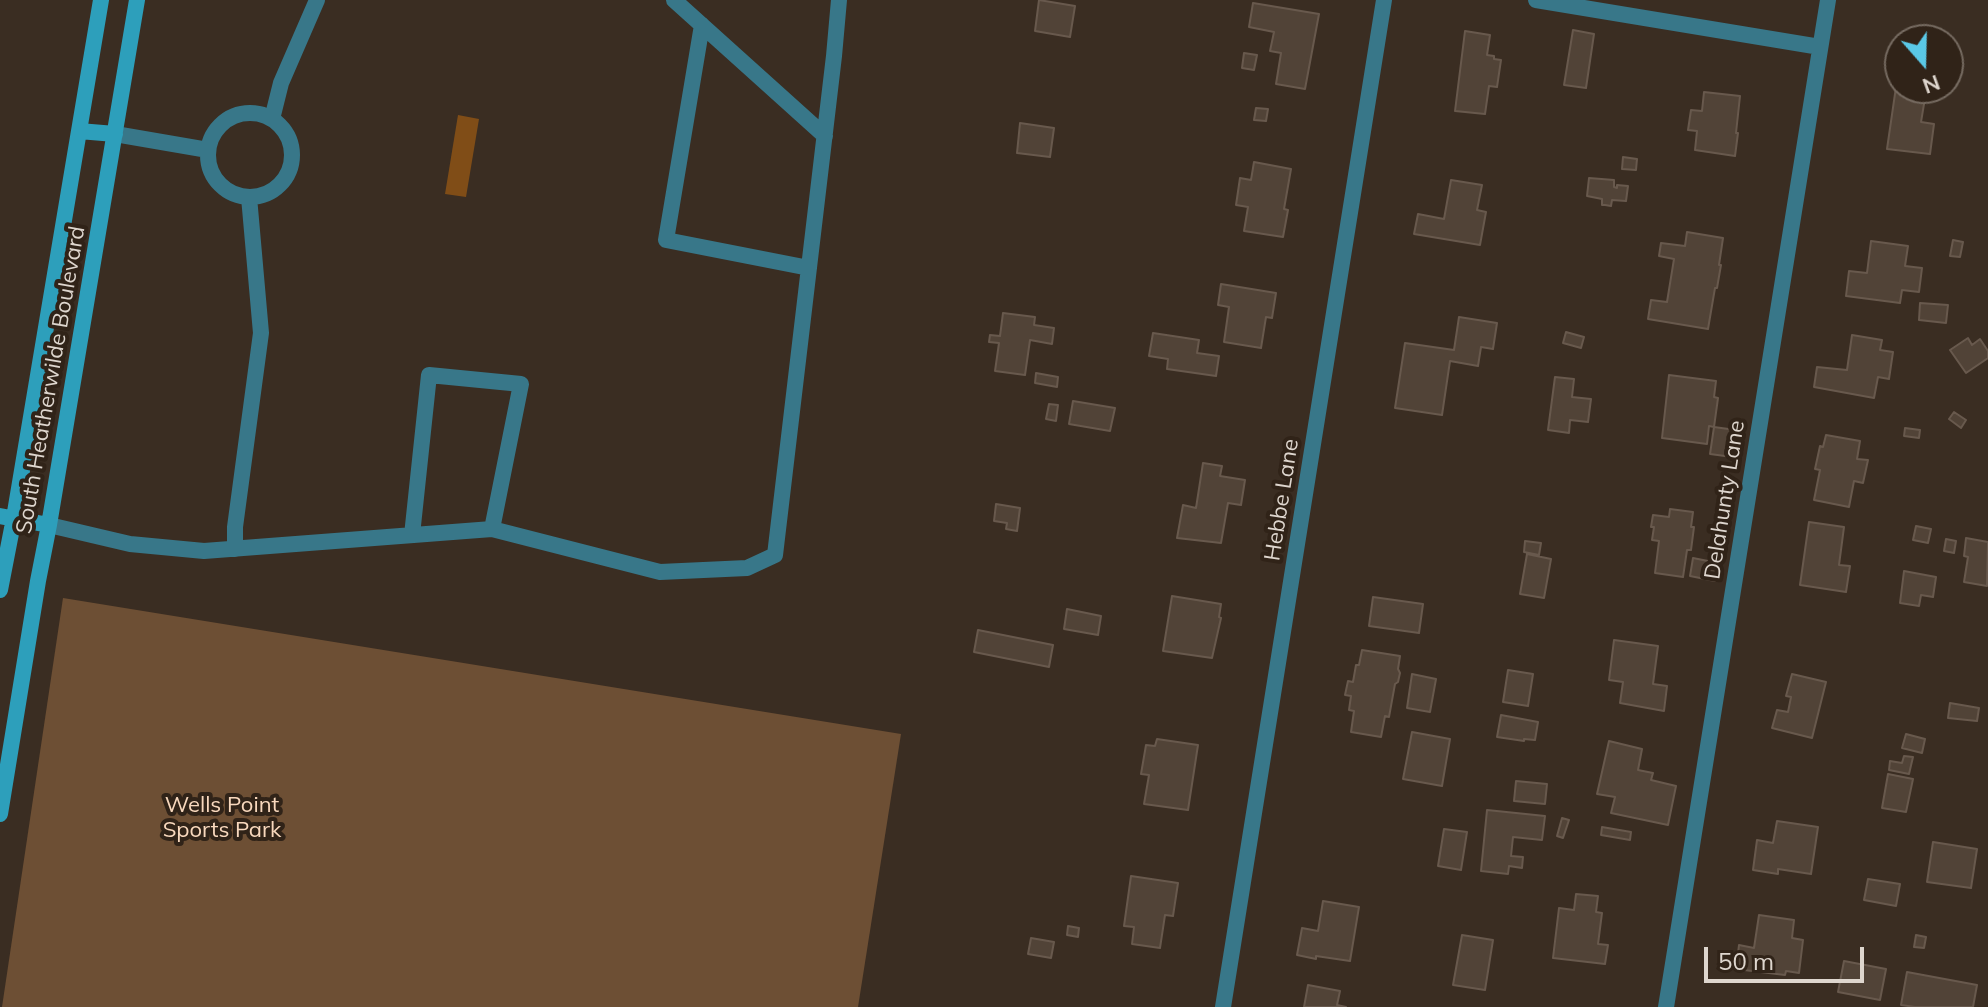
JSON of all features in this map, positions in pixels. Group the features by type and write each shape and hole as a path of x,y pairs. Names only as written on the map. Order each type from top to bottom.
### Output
{"main road":[{"name":"South Heatherwilde Boulevard","path":"0,590 7,517 101,0"},
{"name":"South Heatherwilde Boulevard","path":"0,814 137,0"},
{"path":"79,131 115,134"},
{"path":"7,517 49,525"}],"street":[{"path":"272,119 281,83 317,0"},
{"path":"674,0 825,136"},
{"path":"49,525 130,544 204,551 492,529 660,572 747,568 775,555 839,0"},
{"name":"Hebbe Lane","path":"1223,1007 1384,0"},
{"path":"1536,0 1820,47"},
{"name":"Delahunty Lane","path":"1666,1007 1828,0"},
{"path":"702,25 666,240 809,268"},
{"path":"246,113 272,119 282,128 292,153 290,167 275,189 249,197 235,194 214,177 208,150 212,136 221,125 232,117 246,113"},
{"path":"115,134 208,150"},
{"path":"235,549 235,527 261,333 249,197"},
{"path":"412,535 429,375 521,384 492,529"}],"green space":[{"name":"Wells Point Sports Park","path":"63,598 901,734 858,1007 2,1007"}],"shaded area":[{"path":"458,115 479,119 466,197 445,194"}],"building":[{"path":"1039,0 1075,6 1070,37 1035,31"},
{"path":"1253,3 1319,14 1305,89 1276,84 1281,53 1270,51 1274,32 1249,27"},
{"path":"1573,30 1594,34 1586,88 1564,85"},
{"path":"1465,31 1490,35 1487,55 1501,60 1497,87 1489,86 1485,114 1455,111"},
{"path":"1244,53 1257,55 1254,70 1242,68"},
{"path":"1704,92 1740,96 1735,156 1695,150 1697,131 1688,130 1691,110 1702,111"},
{"path":"1894,104 1924,104 1921,122 1934,124 1930,154 1887,149"},
{"path":"1256,108 1268,109 1266,121 1254,120"},
{"path":"1020,123 1054,128 1050,157 1017,153"},
{"path":"1623,157 1637,159 1636,170 1622,169"},
{"path":"1254,162 1291,169 1283,237 1244,231 1248,207 1236,205 1240,178 1251,180"},
{"path":"1589,178 1614,180 1614,187 1617,188 1617,185 1628,186 1626,201 1612,200 1611,206 1602,205 1602,199 1587,196"},
{"path":"1451,180 1482,185 1477,210 1486,212 1480,245 1414,234 1418,214 1444,219"},
{"path":"1687,232 1723,238 1721,265 1708,329 1648,319 1651,300 1667,302 1674,259 1659,256 1661,243 1685,246"},
{"path":"1953,240 1963,242 1960,257 1950,256"},
{"path":"1871,241 1908,246 1905,266 1922,268 1919,292 1902,290 1900,303 1846,296 1849,271 1867,273"},
{"path":"1221,284 1276,293 1272,318 1266,317 1261,348 1224,342 1229,307 1218,305"},
{"path":"1920,303 1948,305 1946,323 1919,320"},
{"path":"1003,313 1035,317 1034,325 1054,328 1052,344 1030,340 1025,375 995,371 999,343 989,342 990,335 1000,336"},
{"path":"1459,317 1497,323 1493,349 1481,347 1478,366 1450,361 1442,415 1395,408 1405,343 1454,350"},
{"path":"1566,332 1584,337 1581,348 1563,343"},
{"path":"1153,333 1199,340 1197,353 1219,356 1216,376 1167,369 1168,359 1149,356"},
{"path":"1852,335 1882,340 1880,350 1893,352 1889,379 1878,377 1874,398 1814,387 1817,367 1847,370"},
{"path":"1968,338 1972,345 1980,339 1988,351 1988,358 1966,373 1950,350"},
{"path":"1036,373 1058,377 1057,387 1035,383"},
{"path":"1669,375 1716,381 1714,397 1718,398 1714,427 1709,426 1707,444 1662,438"},
{"path":"1555,377 1574,379 1572,397 1591,399 1588,422 1570,420 1569,433 1548,430"},
{"path":"1073,401 1115,408 1110,431 1069,424"},
{"path":"1049,404 1058,405 1056,421 1046,419"},
{"path":"1954,412 1966,420 1961,428 1949,419"},
{"path":"1714,427 1743,431 1740,458 1710,454"},
{"path":"1905,428 1920,430 1919,438 1904,436"},
{"path":"1826,435 1860,441 1857,459 1868,460 1863,483 1854,481 1849,507 1814,500 1820,470 1815,469"},
{"path":"1203,463 1222,466 1220,476 1245,480 1241,505 1228,503 1221,543 1177,538 1183,505 1196,508"},
{"path":"996,504 1020,508 1017,531 1006,529 1007,523 994,521"},
{"path":"1670,509 1693,512 1691,550 1687,550 1683,577 1655,573 1659,541 1652,540 1653,515 1669,517"},
{"path":"1809,522 1844,527 1839,565 1850,566 1846,592 1800,585"},
{"path":"1916,526 1931,529 1928,543 1913,540"},
{"path":"1966,538 1988,542 1987,586 1964,582 1968,557 1964,556"},
{"path":"1946,539 1956,541 1954,553 1944,551"},
{"path":"1525,541 1541,543 1539,555 1524,552"},
{"path":"1527,554 1551,559 1544,598 1520,594"},
{"path":"1693,558 1718,563 1715,581 1690,576"},
{"path":"1904,571 1936,577 1933,597 1921,595 1919,606 1900,603"},
{"path":"1172,596 1221,604 1212,658 1163,651"},
{"path":"1373,597 1423,604 1419,633 1369,626"},
{"path":"1067,609 1101,616 1098,635 1064,629"},
{"path":"978,630 1053,645 1049,667 974,652"},
{"path":"1614,640 1658,646 1653,684 1667,686 1664,711 1620,703 1623,682 1609,680"},
{"path":"1362,650 1400,656 1398,682 1381,737 1351,732 1354,711 1349,710 1351,696 1345,695 1348,681 1353,682"},
{"path":"1508,670 1533,674 1528,706 1503,702"},
{"path":"1412,674 1436,679 1430,712 1407,708"},
{"path":"1792,674 1826,682 1812,738 1772,728 1777,710 1788,712 1791,697 1786,696"},
{"path":"1950,703 1979,708 1977,721 1948,718"},
{"path":"1501,715 1538,722 1535,740 1497,737"},
{"path":"1412,732 1450,739 1442,786 1403,779"},
{"path":"1906,734 1925,739 1922,753 1902,748"},
{"path":"1157,739 1198,745 1188,810 1144,804 1149,775 1141,774 1146,745 1155,746"},
{"path":"1609,741 1642,749 1638,770 1653,773 1651,780 1676,786 1668,825 1611,813 1615,797 1597,794"},
{"path":"1904,756 1913,757 1909,774 1889,770 1890,761 1902,763"},
{"path":"1888,774 1913,779 1906,812 1882,808"},
{"path":"1516,781 1547,784 1545,804 1514,801"},
{"path":"1487,810 1545,816 1542,840 1513,837 1511,856 1523,857 1522,868 1509,866 1508,874 1481,871"},
{"path":"1562,818 1569,820 1563,838 1557,836"},
{"path":"1777,821 1818,827 1811,874 1778,869 1778,874 1753,870 1757,840 1773,843"},
{"path":"1602,827 1631,832 1630,840 1601,835"},
{"path":"1444,829 1467,832 1461,870 1438,866"},
{"path":"1933,842 1977,849 1971,888 1927,882"},
{"path":"1131,876 1178,883 1173,916 1165,915 1160,948 1132,944 1134,927 1124,926"},
{"path":"1868,879 1900,884 1896,906 1864,900"},
{"path":"1576,894 1598,896 1596,912 1602,913 1598,944 1608,945 1605,964 1553,958 1559,908 1574,910"},
{"path":"1323,901 1359,907 1350,961 1297,955 1302,928 1318,931"},
{"path":"1759,915 1794,920 1792,938 1803,940 1799,973 1786,971 1785,975 1736,969 1739,945 1754,948"},
{"path":"1068,926 1079,928 1078,937 1067,935"},
{"path":"1462,935 1493,940 1485,990 1453,985"},
{"path":"1916,935 1926,937 1924,948 1914,947"},
{"path":"1031,938 1054,942 1051,958 1028,954"},
{"path":"1844,961 1886,969 1880,1000 1838,992"},
{"path":"1907,972 1977,985 1973,1007 1901,1005"},
{"path":"1308,985 1340,991 1337,1005 1346,1007 1304,1007"}]}
